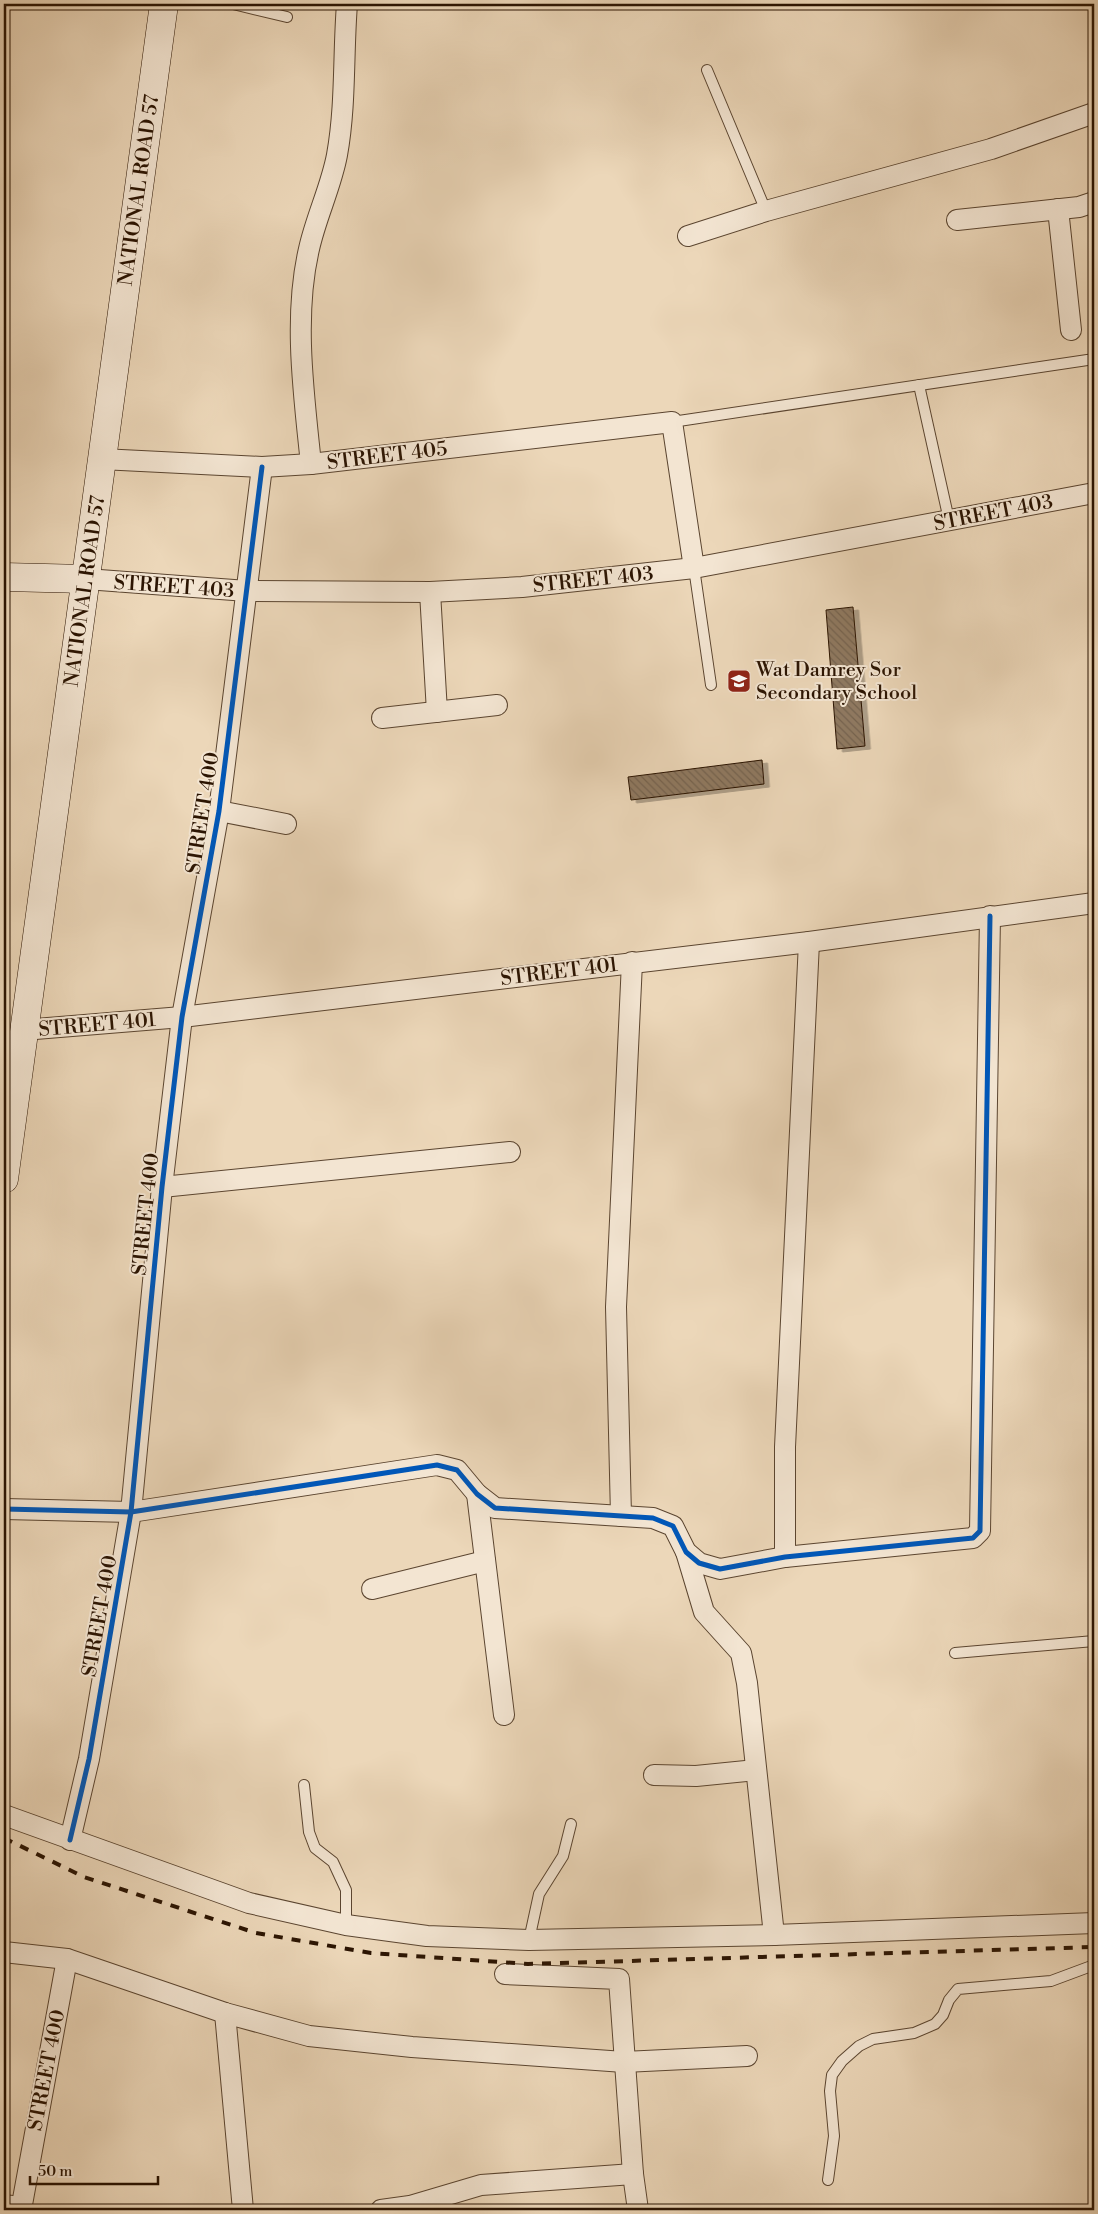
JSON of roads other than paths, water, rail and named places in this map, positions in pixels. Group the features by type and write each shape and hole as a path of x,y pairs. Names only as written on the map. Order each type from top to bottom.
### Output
{"main road":[{"name":"NATIONAL ROAD 57","path":"4,1179 164,4"},
{"path":"4,577 86,579"}],"street":[{"path":"312,464 302,360 303,287 309,249 336,156 342,117 343,53 348,4"},
{"path":"688,236 766,211 991,149 1094,113"},
{"path":"957,220 1079,207 1094,202"},
{"path":"1058,209 1071,330"},
{"name":"STREET 405","path":"101,459 262,467 312,464 672,422"},
{"path":"672,422 694,568"},
{"name":"STREET 400","path":"70,1840 89,1760 132,1512 162,1187 182,1017 219,811 262,467"},
{"name":"STREET 403","path":"86,579 247,591 430,592 522,587 694,568 1094,493"},
{"path":"430,592 437,712"},
{"path":"382,718 497,705"},
{"path":"219,811 286,824"},
{"name":"STREET 401","path":"23,1030 182,1017 809,942 1094,903"},
{"path":"686,1552 699,1563 720,1569 785,1557 973,1538 980,1531 990,916"},
{"path":"785,1557 785,1447 809,942"},
{"path":"621,1516 616,1307 632,962"},
{"path":"162,1187 510,1152"},
{"path":"4,1509 132,1512 437,1465 457,1470 476,1494 495,1508 653,1518 673,1526 686,1552 704,1612 741,1653 747,1683 774,1935"},
{"path":"476,1494 504,1715"},
{"path":"372,1589 485,1562"},
{"path":"654,1775 696,1776 756,1770"},
{"path":"4,1815 249,1903 346,1925 427,1936 529,1940 774,1935 1094,1923"},
{"path":"4,1952 67,1959 225,2013 309,2036 412,2047 624,2062 747,2056"},
{"name":"STREET 400","path":"15,2204 67,1959"},
{"path":"505,1974 619,1979 632,2174 638,2210"},
{"path":"225,2013 244,2210"},
{"path":"380,2210 410,2206 480,2185 632,2174"}],"lane":[{"path":"233,4 287,17"},
{"path":"707,70 766,211"},
{"path":"672,422 1094,359"},
{"path":"919,385 949,520"},
{"path":"694,568 711,685"},
{"path":"955,1653 1094,1641"},
{"path":"304,1785 309,1832 316,1848 333,1862 346,1890 346,1925"},
{"path":"529,1940 538,1894 563,1856 571,1824"},
{"path":"828,2180 834,2136 830,2091 832,2075 842,2061 860,2046 873,2039 914,2033 935,2024 943,2015 949,2000 958,1989 1051,1981 1094,1965"}],"railway":[{"path":"4,1838 84,1877 256,1933 371,1953 528,1964 1094,1947"}],"place":[{"name":"Wat Damrey Sor Secondary School","path":"739,681"}]}
